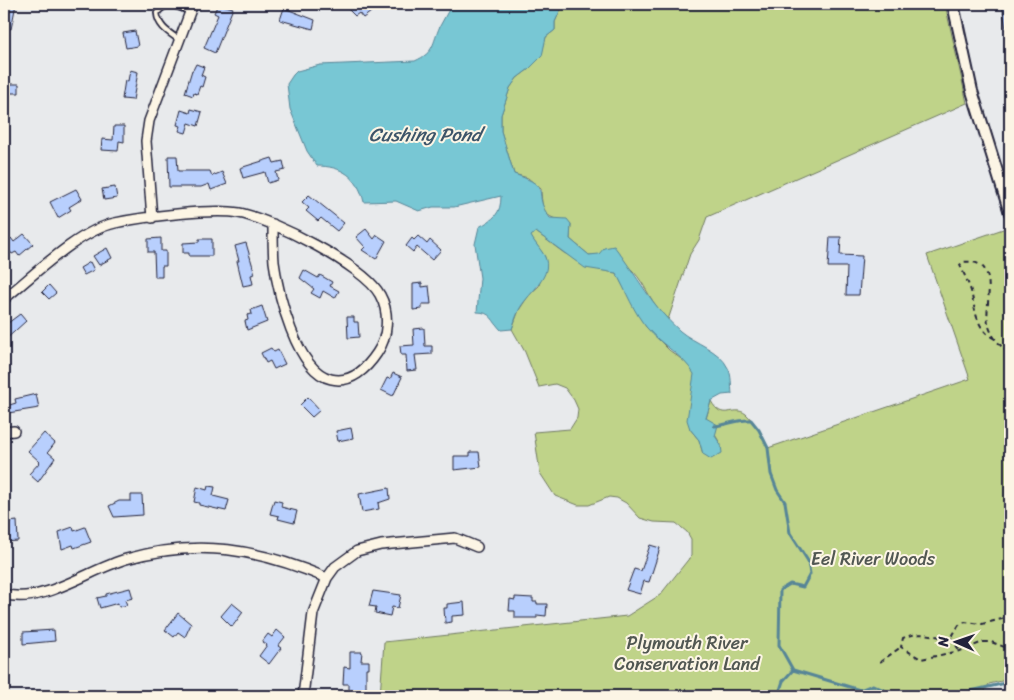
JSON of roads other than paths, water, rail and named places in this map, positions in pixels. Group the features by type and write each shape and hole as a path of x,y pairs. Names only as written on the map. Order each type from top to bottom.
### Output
{"street":[{"path":"953,4 972,91 1010,213"},
{"path":"152,218 146,141 149,121 191,8"},
{"path":"4,299 80,239 114,223 230,212 273,224 296,236 358,273 380,295 386,319 383,342 368,364 346,380 337,381 320,374 304,353 295,337 278,285 274,260 273,224"},
{"path":"4,432 14,431"},
{"path":"303,696 313,613 327,578 346,558 369,548 440,538 455,538 478,547"},
{"path":"4,594 22,596 44,592 124,560 162,551 186,548 218,548 267,556 327,578"}],"lane":[{"path":"178,39 157,20 157,13 162,6 172,5 191,8"}],"water":[{"name":"Cushing Pond","path":"452,4 563,4 555,22 555,30 546,37 542,56 517,78 510,88 501,115 501,131 514,174 535,183 539,187 544,209 550,218 567,219 571,224 570,239 589,255 599,254 604,248 614,246 670,322 680,331 719,356 724,362 730,374 732,394 722,395 711,401 706,418 718,425 715,436 721,445 722,453 711,459 703,454 699,440 690,429 687,420 694,374 684,361 642,322 616,273 585,268 536,232 531,236 545,257 547,267 545,274 522,304 512,329 501,330 489,315 477,312 480,278 475,244 479,227 493,218 498,212 501,196 454,207 433,207 419,211 396,201 364,202 353,179 334,168 317,166 307,151 290,109 287,84 293,75 297,71 320,65 415,61 430,51 440,26"}],"waterway":[{"path":"714,426 751,420 759,430 768,448 771,474 777,490 785,502 790,533 808,561 810,574 803,587 790,584 780,590 779,645 793,670 783,681 778,696"},
{"path":"793,670 860,690 873,685 897,696"},
{"path":"949,696 1010,682"}],"park label":[{"name":"Eel River Woods","path":"873,559"},
{"name":"Plymouth River Conservation Land","path":"687,653"}]}
